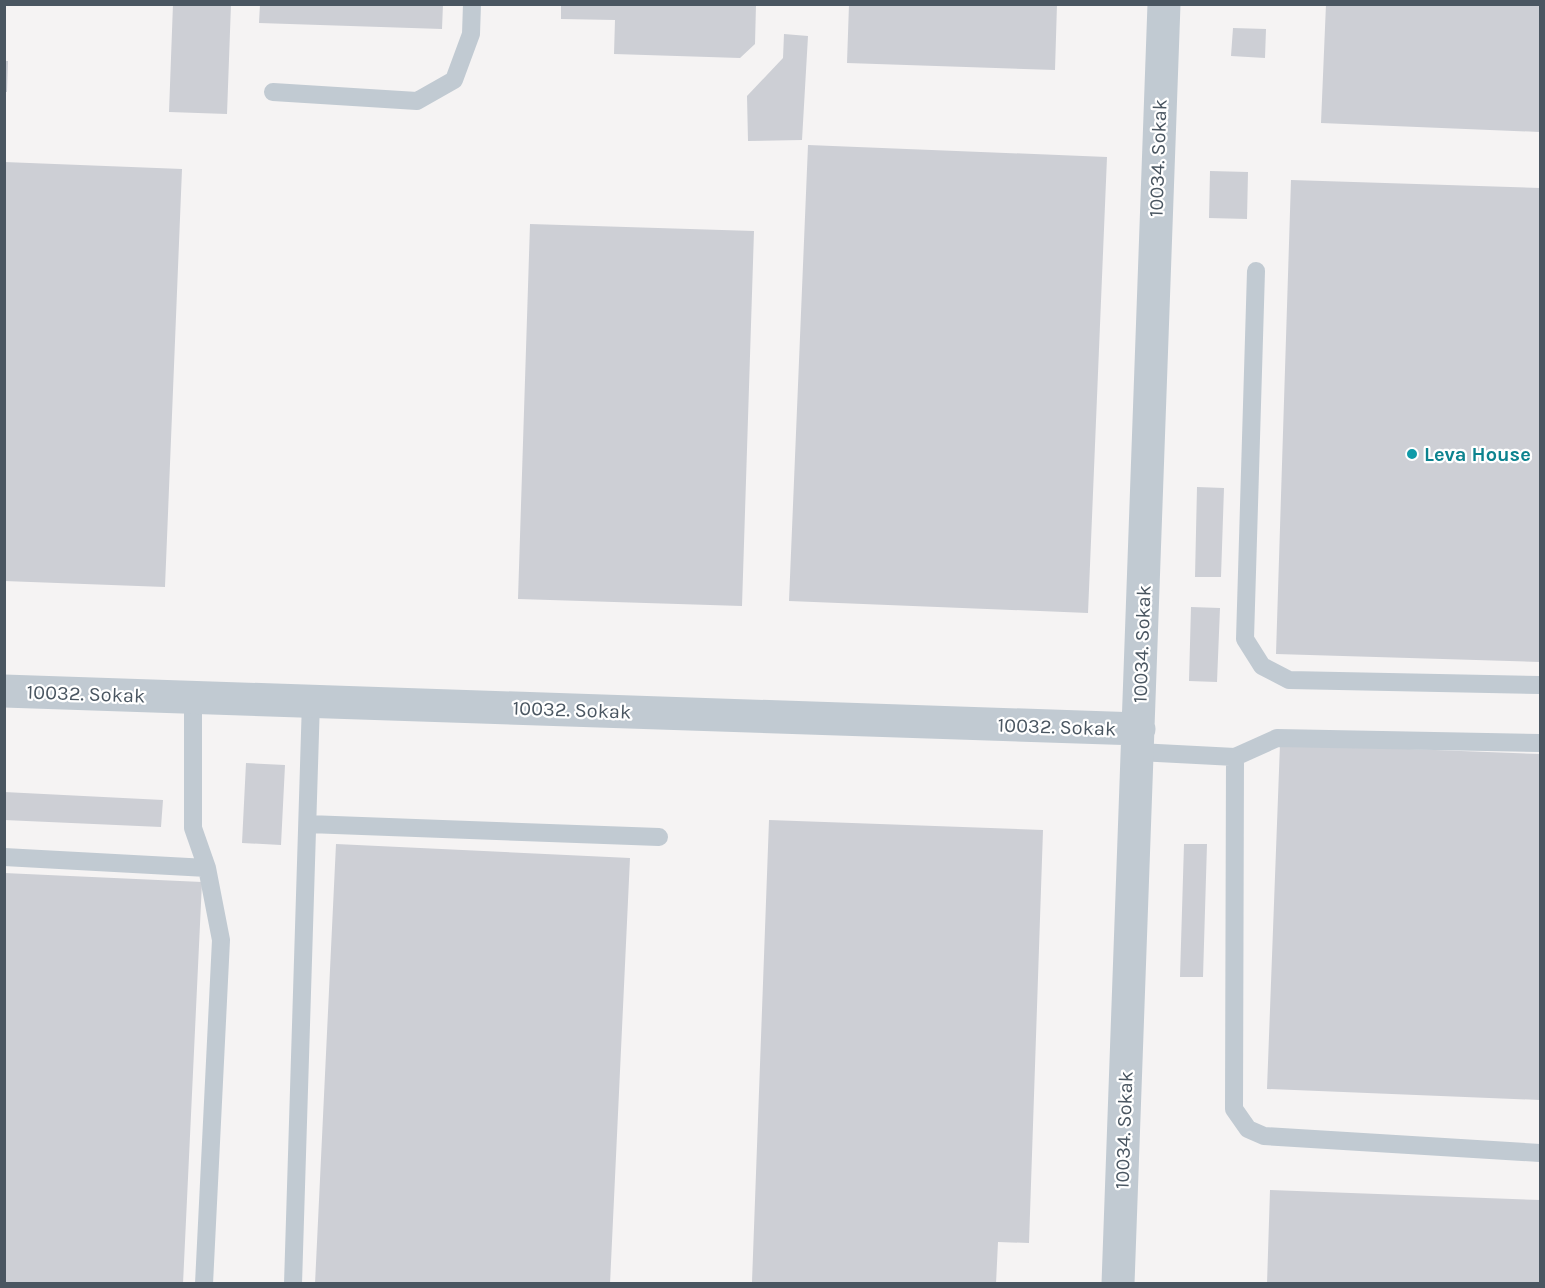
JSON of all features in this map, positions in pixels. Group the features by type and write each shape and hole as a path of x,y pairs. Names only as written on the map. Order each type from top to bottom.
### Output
{"street":[{"name":"10034. Sokak","path":"1118,1284 1164,4"},
{"name":"10032. Sokak","path":"4,691 311,701 1138,740"}],"lane":[{"path":"273,92 417,101 454,80 471,34 472,4"},
{"path":"1256,271 1245,639 1262,666 1288,680 1540,685"},
{"path":"193,697 193,828 207,868 221,940 204,1284"},
{"path":"293,1284 311,701"},
{"path":"1138,740 1235,757 1277,738 1540,743"},
{"path":"1235,757 1234,1109 1248,1129 1264,1136 1540,1153"},
{"path":"308,824 659,837"},
{"path":"4,857 207,868"}],"building":[{"path":"173,4 231,4 227,114 169,112"},
{"path":"260,4 443,4 442,29 259,23"},
{"path":"561,4 756,4 755,44 740,58 614,54 615,20 561,19"},
{"path":"849,4 1057,4 1055,70 847,63"},
{"path":"1326,4 1540,4 1540,132 1321,123"},
{"path":"1233,28 1266,29 1265,58 1231,56"},
{"path":"784,34 808,36 802,140 748,141 747,96 783,58"},
{"path":"4,61 8,61 7,92 4,92"},
{"path":"808,145 1107,157 1088,613 789,601"},
{"path":"4,162 182,169 165,587 4,581"},
{"path":"1210,171 1248,172 1247,219 1209,218"},
{"name":"Leva House","path":"1291,180 1540,188 1540,662 1276,654"},
{"path":"530,224 754,231 742,606 518,599"},
{"path":"1197,487 1224,488 1221,577 1195,577"},
{"path":"1191,607 1220,608 1217,682 1189,681"},
{"path":"1280,744 1540,754 1540,1100 1267,1089"},
{"path":"246,763 285,765 281,845 242,843"},
{"path":"4,792 163,800 161,827 4,820"},
{"path":"769,820 1043,830 1029,1243 998,1242 996,1284 752,1282"},
{"path":"336,844 630,858 610,1284 315,1284"},
{"path":"1184,844 1207,844 1203,977 1180,977"},
{"path":"4,873 202,882 183,1284 4,1284"},
{"path":"1270,1190 1540,1200 1540,1284 1267,1284"}],"place":[{"name":"Leva House","path":"1412,454"}]}
